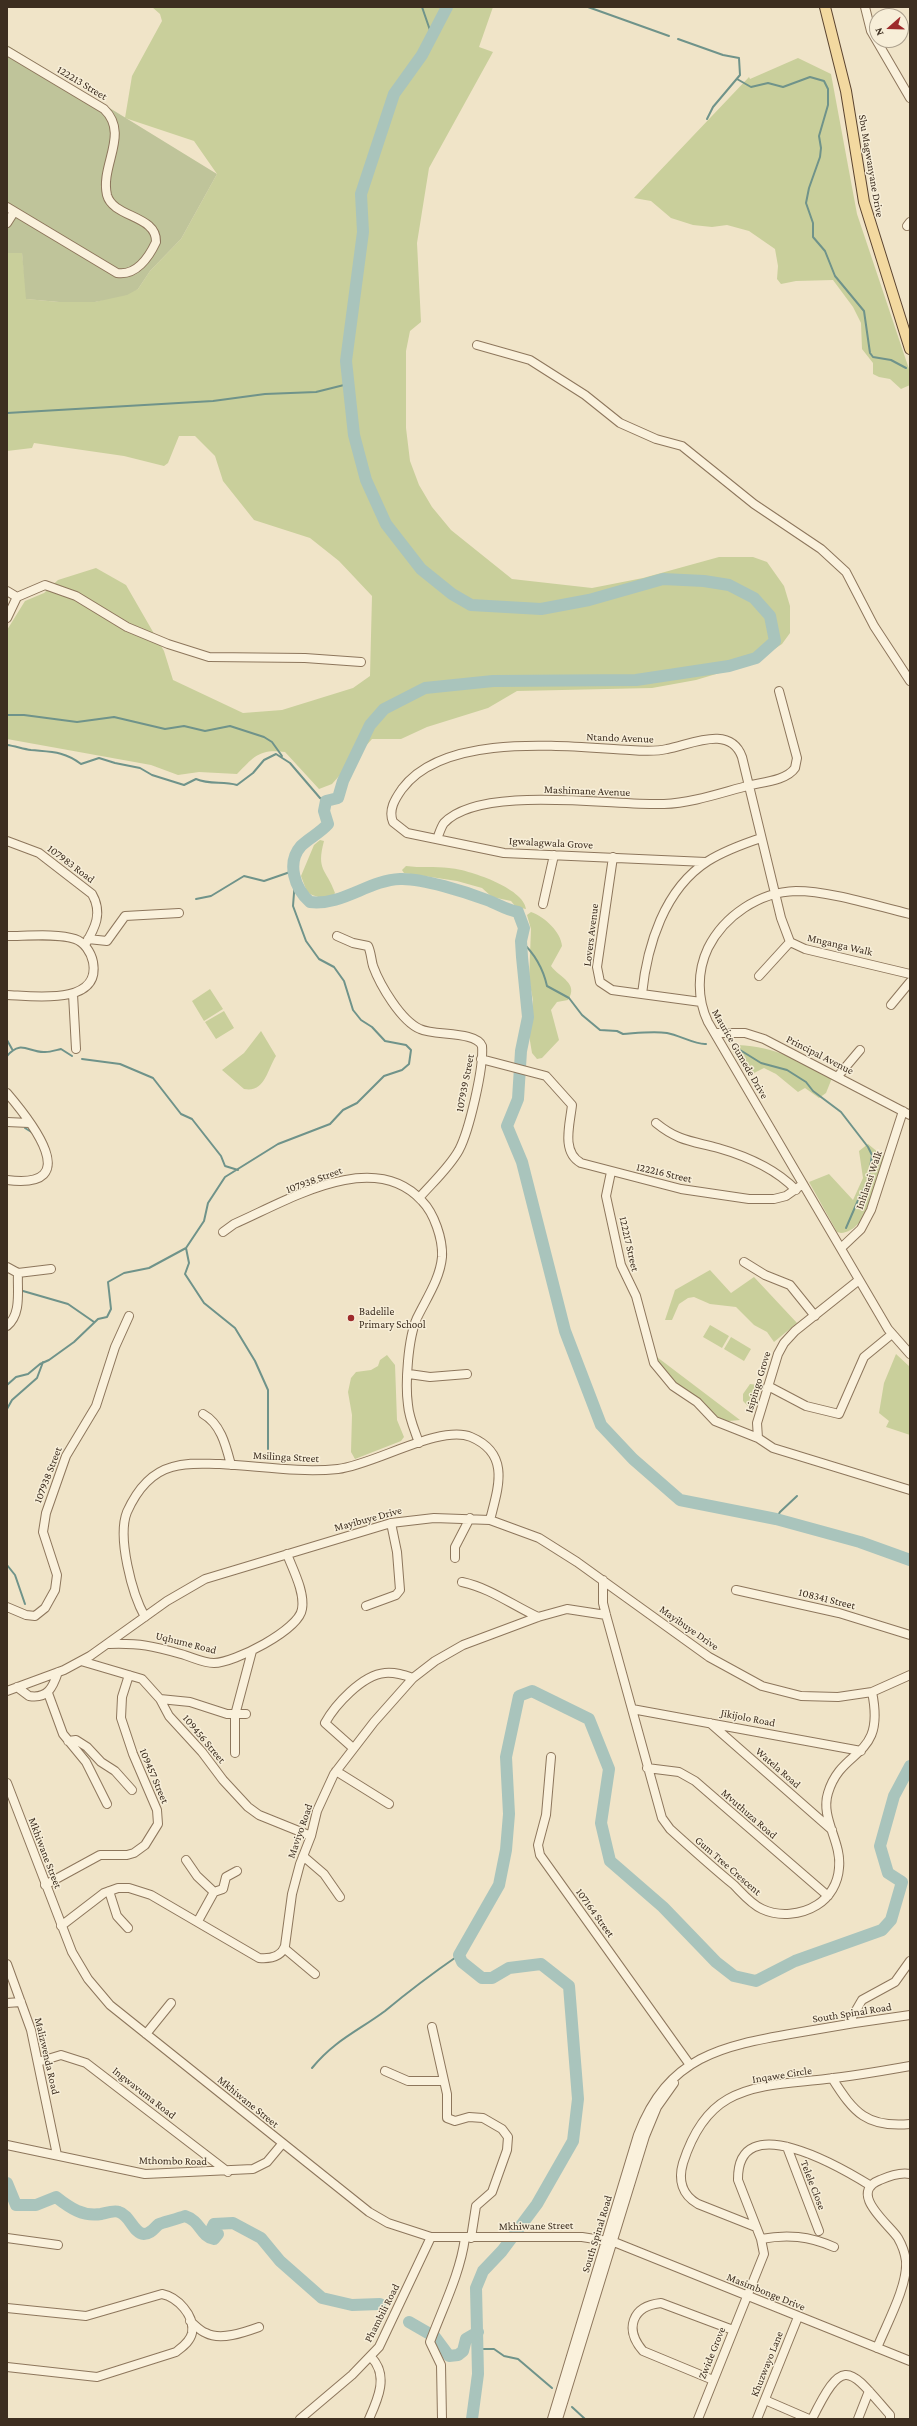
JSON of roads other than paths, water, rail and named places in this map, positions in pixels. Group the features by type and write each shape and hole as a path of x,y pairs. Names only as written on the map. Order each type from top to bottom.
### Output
{"main road":[{"name":"Sbu Magwanyane Drive","path":"825,7 846,91 864,202 908,338 910,349"}],"street":[{"path":"865,7 871,31 910,98"},
{"name":"122213 Street","path":"7,51 104,109 110,115 115,131 108,180 108,197 114,205 149,226 155,233 156,242 138,267 130,273 117,274 10,210"},
{"path":"7,223 10,210"},
{"path":"477,345 530,360 585,395 620,423 656,439 682,446 754,504 821,549 846,572 874,626 910,681"},
{"path":"7,618 17,597 45,585 76,596 127,627 168,644 204,656 229,658 305,658 361,662"},
{"path":"7,591 17,597"},
{"name":"Mashimane Avenue","path":"437,839 443,824 453,816 462,811 499,802 532,799 668,804 749,786 788,774 797,765 797,758 779,691"},
{"name":"Ntando Avenue","path":"398,827 393,822 391,811 397,796 414,776 445,760 476,751 511,746 654,751 704,740 718,739 732,744 740,752 775,895"},
{"name":"Igwalagwala Grove","path":"398,827 407,833 504,853 706,862"},
{"path":"642,994 644,975 654,932 677,892 706,862 761,838"},
{"name":"107983 Road","path":"7,841 36,851 92,894 97,903 98,915 86,942"},
{"path":"543,904 554,855"},
{"name":"Lovers Avenue","path":"613,857 597,968 598,978 606,988 701,1002"},
{"name":"Maurice Gumede Drive","path":"910,914 810,892 796,891 775,895 758,901 735,914 717,934 703,964 699,988 705,1016 714,1033 892,1334 910,1354"},
{"name":"Mnganga Walk","path":"775,895 784,930 790,942 805,949 910,974"},
{"path":"7,936 71,937 86,942 107,941 120,921 129,914 179,913"},
{"name":"107939 Street","path":"337,936 353,943 366,945 370,951 373,967 383,987 411,1023 422,1030 476,1039 482,1046 481,1059 467,1128 458,1150 419,1198"},
{"path":"7,995 73,994 84,988 92,978 93,963 86,942"},
{"path":"759,976 790,942"},
{"path":"891,1005 910,982"},
{"path":"73,994 76,1049"},
{"name":"Principal Avenue","path":"714,1033 734,1032 754,1034 838,1076 906,1113"},
{"path":"838,1076 860,1050"},
{"name":"122216 Street","path":"481,1059 509,1068 543,1075 572,1105 569,1132 572,1157 581,1164 688,1190 749,1199 774,1199 786,1196 803,1184"},
{"path":"7,1093 29,1123 47,1152 48,1163 43,1175 33,1181 7,1180"},
{"name":"Inhlansi Walk","path":"841,1248 861,1229 871,1210 906,1113"},
{"path":"7,1122 29,1123"},
{"path":"656,1123 681,1140 717,1148 751,1160 782,1176 796,1190"},
{"name":"122217 Street","path":"611,1172 606,1196 621,1266 636,1296 654,1363 673,1386 697,1402 715,1422 758,1438"},
{"name":"107938 Street","path":"224,1232 234,1224 318,1188 349,1179 372,1177 386,1179 419,1198 430,1212 439,1236 442,1256 434,1283 414,1327 409,1374 408,1406 419,1443"},
{"path":"744,1262 765,1275 790,1285 815,1316"},
{"path":"7,1267 18,1273 51,1269"},
{"path":"7,1326 15,1317 18,1273"},
{"name":"Isipingo Grove","path":"758,1438 757,1423 768,1386 784,1343 860,1280"},
{"name":"107938 Street","path":"7,1607 26,1615 35,1616 45,1608 55,1590 56,1575 43,1532 46,1513 66,1456 96,1406 115,1347 129,1316"},
{"path":"768,1386 806,1406 835,1414 840,1413 864,1357 892,1334"},
{"path":"409,1374 430,1377 467,1374"},
{"path":"203,1414 211,1420 222,1436 231,1465"},
{"name":"Msilinga Street","path":"145,1617 138,1602 124,1540 125,1517 132,1500 150,1478 172,1467 188,1464 308,1470 339,1469 369,1462 445,1435 462,1434 483,1444 492,1452 499,1474 490,1520"},
{"path":"758,1438 773,1448 910,1490"},
{"name":"Mayibuye Drive","path":"7,1691 58,1672 81,1661 109,1644 181,1591 205,1579 390,1523 434,1518 470,1518 490,1520 523,1530 539,1538 603,1580 709,1656 762,1686 783,1693 820,1698 872,1692 910,1675"},
{"path":"455,1558 455,1547 470,1518"},
{"path":"366,1606 396,1595 400,1590 397,1552 390,1523"},
{"name":"Uqhume Road","path":"109,1644 135,1643 212,1663 238,1658 252,1651 297,1621 302,1611 302,1598 287,1554"},
{"name":"Gum Tree Crescent","path":"603,1580 603,1603 606,1615 647,1768 665,1824 761,1909 787,1915 811,1909 828,1896 836,1883 840,1867 838,1846 826,1807 828,1793 837,1775 870,1738 875,1726 876,1712 872,1692"},
{"path":"462,1582 477,1586 508,1599 538,1617"},
{"name":"108341 Street","path":"736,1590 840,1613 910,1635"},
{"name":"Maviyo Road","path":"284,1948 292,1894 303,1856 311,1836 317,1811 336,1771 353,1748 412,1678 435,1661 463,1645 538,1617 567,1609 606,1615"},
{"path":"235,1753 235,1715 252,1651"},
{"name":"109456 Street","path":"81,1661 138,1677 146,1682 160,1699 169,1716 202,1752 223,1780 248,1807 258,1815 311,1836"},
{"path":"17,1687 29,1696 40,1696 48,1693 58,1672"},
{"path":"353,1748 325,1723 338,1702 356,1688 381,1673 397,1673 412,1678"},
{"name":"109457 Street","path":"46,1885 100,1855 127,1855 134,1853 146,1845 158,1824 157,1810 133,1754 121,1718 122,1696 129,1675"},
{"path":"48,1693 55,1707 62,1732 86,1762 107,1804"},
{"path":"160,1699 190,1702 235,1715 246,1714"},
{"name":"Jikijolo Road","path":"632,1709 860,1751"},
{"name":"Watela Road","path":"709,1722 832,1830"},
{"path":"68,1741 76,1740 87,1747 102,1762 115,1771 132,1790"},
{"name":"107164 Street","path":"551,1757 546,1815 538,1845 540,1855 688,2067"},
{"name":"Mvuthuza Road","path":"647,1768 679,1772 695,1781 828,1896"},
{"path":"336,1771 389,1804"},
{"name":"Mkhiwane Street","path":"7,1783 61,1926 72,1952 88,1980 110,2005 369,2212 394,2226 430,2237 588,2237 610,2241"},
{"path":"303,1856 324,1874 340,1897"},
{"path":"186,1860 197,1876 214,1892"},
{"path":"198,1921 214,1892 223,1889 226,1877 237,1871"},
{"path":"61,1926 109,1890 118,1888 138,1890 198,1921 260,1958 273,1958 281,1954 284,1948 315,1974"},
{"path":"109,1890 117,1916 121,1923 128,1928"},
{"path":"848,2024 862,2000 895,1982 910,1961"},
{"name":"Malizwenda Road","path":"7,1964 31,2030 57,2155"},
{"path":"7,2003 21,2002"},
{"path":"146,2034 171,2003"},
{"name":"South Spinal Road","path":"552,2419 645,2136 657,2107 688,2067 723,2048 848,2024 910,2015"},
{"path":"432,2027 447,2094 447,2118 455,2121 469,2117 483,2118 502,2129 508,2137 507,2150 494,2186 489,2195 476,2206 472,2238 463,2254 446,2305 430,2342 441,2365 442,2419"},
{"name":"Ingwavuma Road","path":"38,2062 61,2055 86,2063 228,2172"},
{"name":"Inqawe Circle","path":"756,2227 690,2200 684,2191 681,2182 682,2168 694,2136 705,2118 716,2108 738,2094 764,2087 910,2066"},
{"path":"385,2071 408,2081 444,2081"},
{"path":"832,2078 845,2098 859,2113 871,2120 887,2126 910,2124"},
{"name":"Mthombo Road","path":"7,2145 145,2174 228,2172 253,2169 267,2162 282,2144"},
{"name":"Zwide Grove","path":"698,2419 764,2254 761,2239 738,2180 741,2161 746,2153 757,2145 766,2144 787,2147 845,2171 871,2186"},
{"name":"Telele Close","path":"787,2147 819,2231"},
{"path":"877,2348 901,2288 905,2274 906,2261 897,2237 871,2206 869,2192 871,2186 890,2176 910,2174"},
{"path":"761,2239 790,2235 805,2237 834,2247"},
{"name":"Phambili Road","path":"300,2419 371,2357 386,2333 430,2237"},
{"path":"7,2238 58,2245"},
{"name":"South Spinal Road","path":"558,2419 610,2241"},
{"name":"Masimbonge Drive","path":"610,2241 910,2361"},
{"path":"7,2308 86,2316 162,2294 171,2296 179,2302 190,2321 192,2333 186,2344 176,2352 97,2377 7,2367"},
{"path":"713,2380 643,2351 636,2343 632,2332 636,2315 650,2304 661,2303 734,2330"},
{"name":"Khuzwayo Lane","path":"757,2419 798,2317"},
{"path":"190,2321 205,2333 212,2335 234,2334 259,2327"},
{"path":"369,2419 379,2397 381,2382 379,2368 371,2357"},
{"path":"812,2419 831,2382 841,2375 850,2374 858,2379 869,2391 890,2415 890,2419"},
{"path":"858,2419 869,2391"},
{"path":"765,2400 809,2419"}],"waterway":[{"path":"422,7 432,36"},
{"path":"447,7 422,55 394,94 361,194 363,232 346,361 354,435 366,480 386,524 421,569 452,594 471,605 541,609 589,600 663,579 704,581 729,585 754,598 770,616 775,641 756,658 729,666 636,680 493,681 425,688 384,709 370,725 343,781 338,798 326,801 324,811 328,824 304,843 296,853 293,868 294,876 300,890 310,902 322,902 344,897 389,880 409,879 432,883 456,890 518,912 524,928 521,941 528,1017 521,1051 518,1099 507,1126 522,1162 565,1331 601,1425 633,1459 680,1500 776,1519 860,1542 910,1560"},
{"path":"588,7 669,36"},
{"path":"678,39 723,55 739,58 740,75 713,107 707,119"},
{"path":"737,79 751,87 768,83 783,87 810,77 824,81 828,89 828,105 819,136 821,148 820,157 809,188 806,203 813,223 813,237 825,251 835,276 864,311 870,353 873,357 891,360 906,368"},
{"path":"7,413 213,401 265,394 316,392 348,384"},
{"path":"7,715 24,715 77,722 114,717 165,729 184,726 205,731 230,726 264,737 272,742 282,756"},
{"path":"7,745 28,750 63,754 81,764 99,758 140,768 152,775 184,785 196,779 206,782 237,785 253,773 264,760 276,754 290,763 320,798 326,801"},
{"path":"196,899 211,896 244,876 264,881 293,871"},
{"path":"7,1385 16,1377 28,1374 40,1364 49,1360 74,1342 98,1319 107,1317 111,1309 108,1282 124,1273 149,1268 186,1248 204,1221 208,1203 225,1177 278,1144 330,1124 343,1110 357,1103 384,1076 402,1070 409,1064 411,1050 406,1045 385,1041 372,1027 361,1020 353,1010 344,981 334,967 319,959 306,941 293,906 295,880"},
{"path":"521,941 538,962 547,986 569,998 582,1015 600,1030 617,1031 623,1034 662,1032 697,1043 706,1044"},
{"path":"7,1040 12,1049"},
{"path":"732,1045 761,1063 787,1070 806,1082 813,1091 841,1112 868,1147 872,1155 868,1182 859,1198 846,1228"},
{"path":"7,1056 17,1048 25,1048 39,1052 61,1049 72,1056"},
{"path":"82,1059 120,1064 153,1078 181,1114 192,1119 221,1156 225,1166 238,1170"},
{"path":"25,1128 33,1133"},
{"path":"186,1248 189,1263 185,1274 204,1303 235,1328 255,1361 268,1390 268,1449"},
{"path":"23,1291 68,1304 94,1322"},
{"path":"7,1409 12,1400 37,1378 43,1362"},
{"path":"776,1519 780,1512 797,1496"},
{"path":"7,1565 15,1575 25,1604"},
{"path":"472,2419 478,2374 476,2288 483,2271 502,2251 537,2204 573,2141 578,2099 569,1986 541,1964 509,1968 492,1978 482,1978 462,1962 459,1955 499,1885 506,1850 509,1814 506,1757 519,1696 532,1691 589,1719 609,1769 601,1823 610,1861 663,1907 716,1962 734,1976 756,1981 795,1961 882,1930 891,1920 902,1882 888,1873 880,1846 894,1796 910,1766"},
{"path":"312,2068 329,2050 347,2036 385,2011 421,1982 459,1955"},
{"path":"7,2183 16,2205 36,2205 56,2197 66,2205 83,2213 94,2215 117,2211 123,2214 137,2231 144,2234 151,2232 159,2224 185,2216 194,2221 206,2235 214,2239 218,2234 212,2228 214,2224 233,2223 261,2238 280,2261 322,2298 352,2305 380,2304"},
{"path":"409,2322 435,2337 449,2356 458,2355 463,2351 466,2339 478,2332"},
{"path":"479,2349 494,2349 504,2356 518,2359 552,2388"},
{"path":"572,2407 585,2419"}],"place":[{"name":"Badelile Primary School","path":"351,1318"}]}
